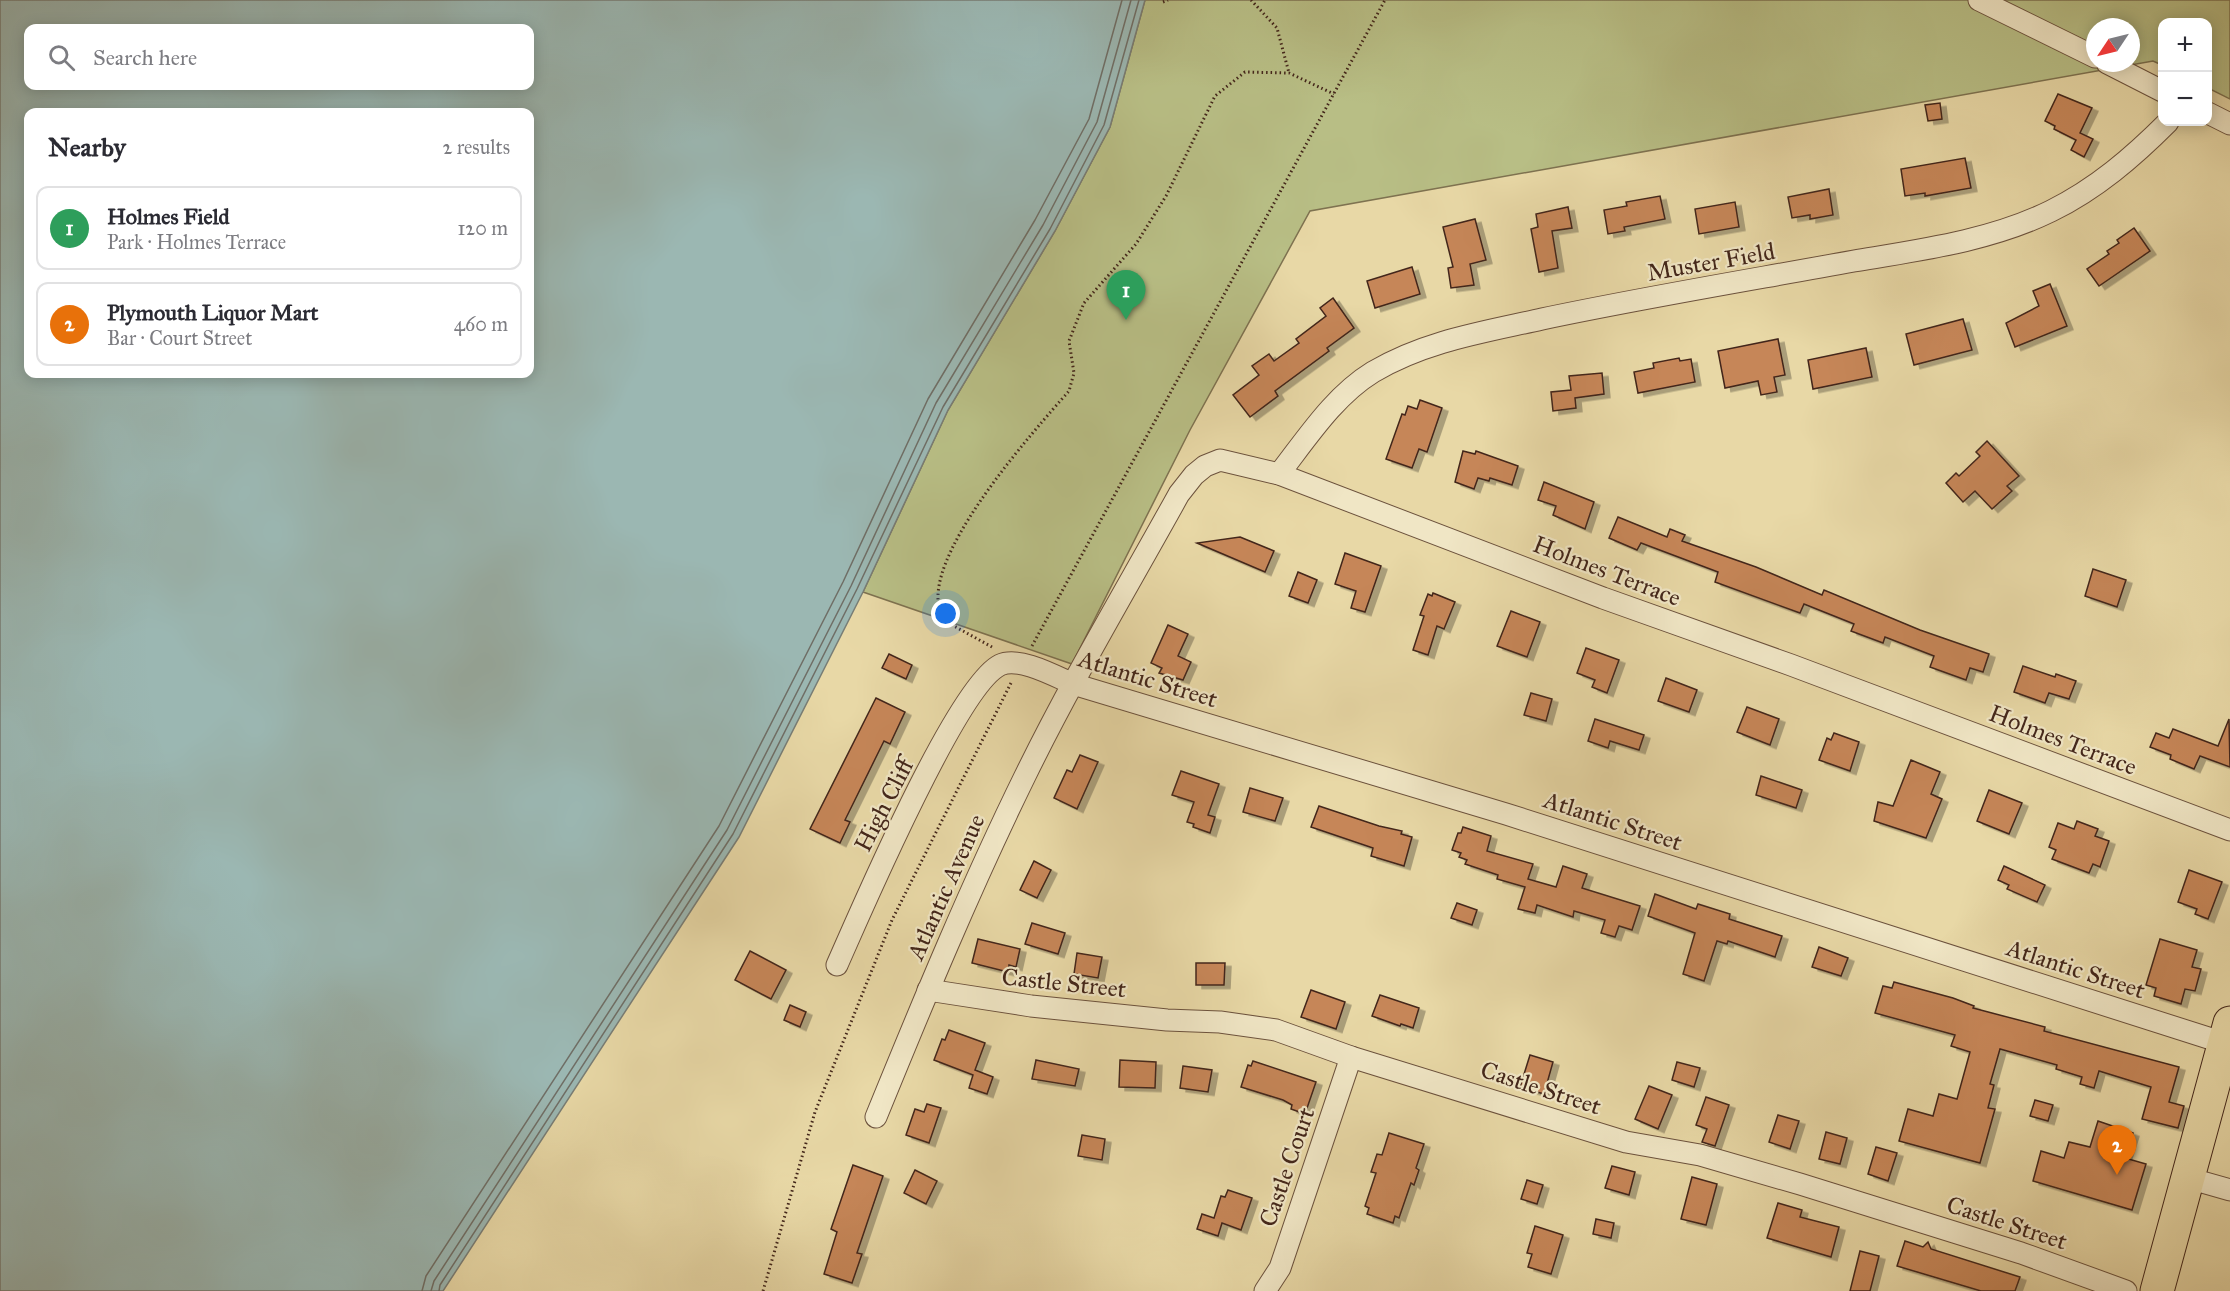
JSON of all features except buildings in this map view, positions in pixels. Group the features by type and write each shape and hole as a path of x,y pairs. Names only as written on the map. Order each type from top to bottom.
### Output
{"main road":[{"path":"2157,1291 2227,1033"}],"street":[{"path":"1979,0 2086,53"},
{"path":"2125,72 2158,88"},
{"path":"2212,115 2230,124"},
{"name":"Muster Field","path":"1279,474 1325,414 1371,374 1415,351 1449,340 1560,316 1948,245 2018,226 2080,196 2115,172 2164,126"},
{"name":"Holmes Terrace","path":"1073,684 1179,494 1194,475 1205,466 1220,460 1279,474 1603,598 1791,665 2230,830"},
{"name":"Atlantic Street","path":"986,673 1002,663 1022,664 1042,669 1073,684 2227,1033"},
{"name":"High Cliff","path":"837,965 880,867 946,737 986,673"},
{"name":"Atlantic Avenue","path":"876,1117 977,876 1073,684"},
{"name":"Castle Street","path":"928,990 1031,1006 1167,1020 1220,1022 1276,1030 1351,1057 1626,1142 1700,1155 1800,1184 2021,1252 2126,1291"},
{"name":"Castle Court","path":"1265,1291 1280,1268 1351,1057"},
{"path":"2188,1178 2230,1190"}],"path":[{"path":"1163,2 1168,0"},
{"path":"1251,0 1277,28 1289,73"},
{"path":"763,1291 815,1112 892,920 992,718 1385,0"},
{"path":"1022,664 945,621 938,600 945,563 988,487 1069,391 1074,373 1069,341 1084,303 1136,244 1166,196 1215,96 1245,72 1289,73 1334,94"}],"green space":[{"path":"1145,0 2230,0 2230,99 2212,90 2212,18 2158,18 2158,63 2153,61 2140,63 2140,18 2086,18 2086,72 2091,72 1310,211 1190,430 1072,664 863,592 948,410 1055,231 1110,127"}],"water":[{"path":"0,0 1145,0 1110,127 1055,231 948,410 863,592 739,837 443,1291 0,1291"}],"place":[{"name":"Holmes Field","path":"1126,320"},
{"name":"Plymouth Liquor Mart","path":"2117,1175"}]}
